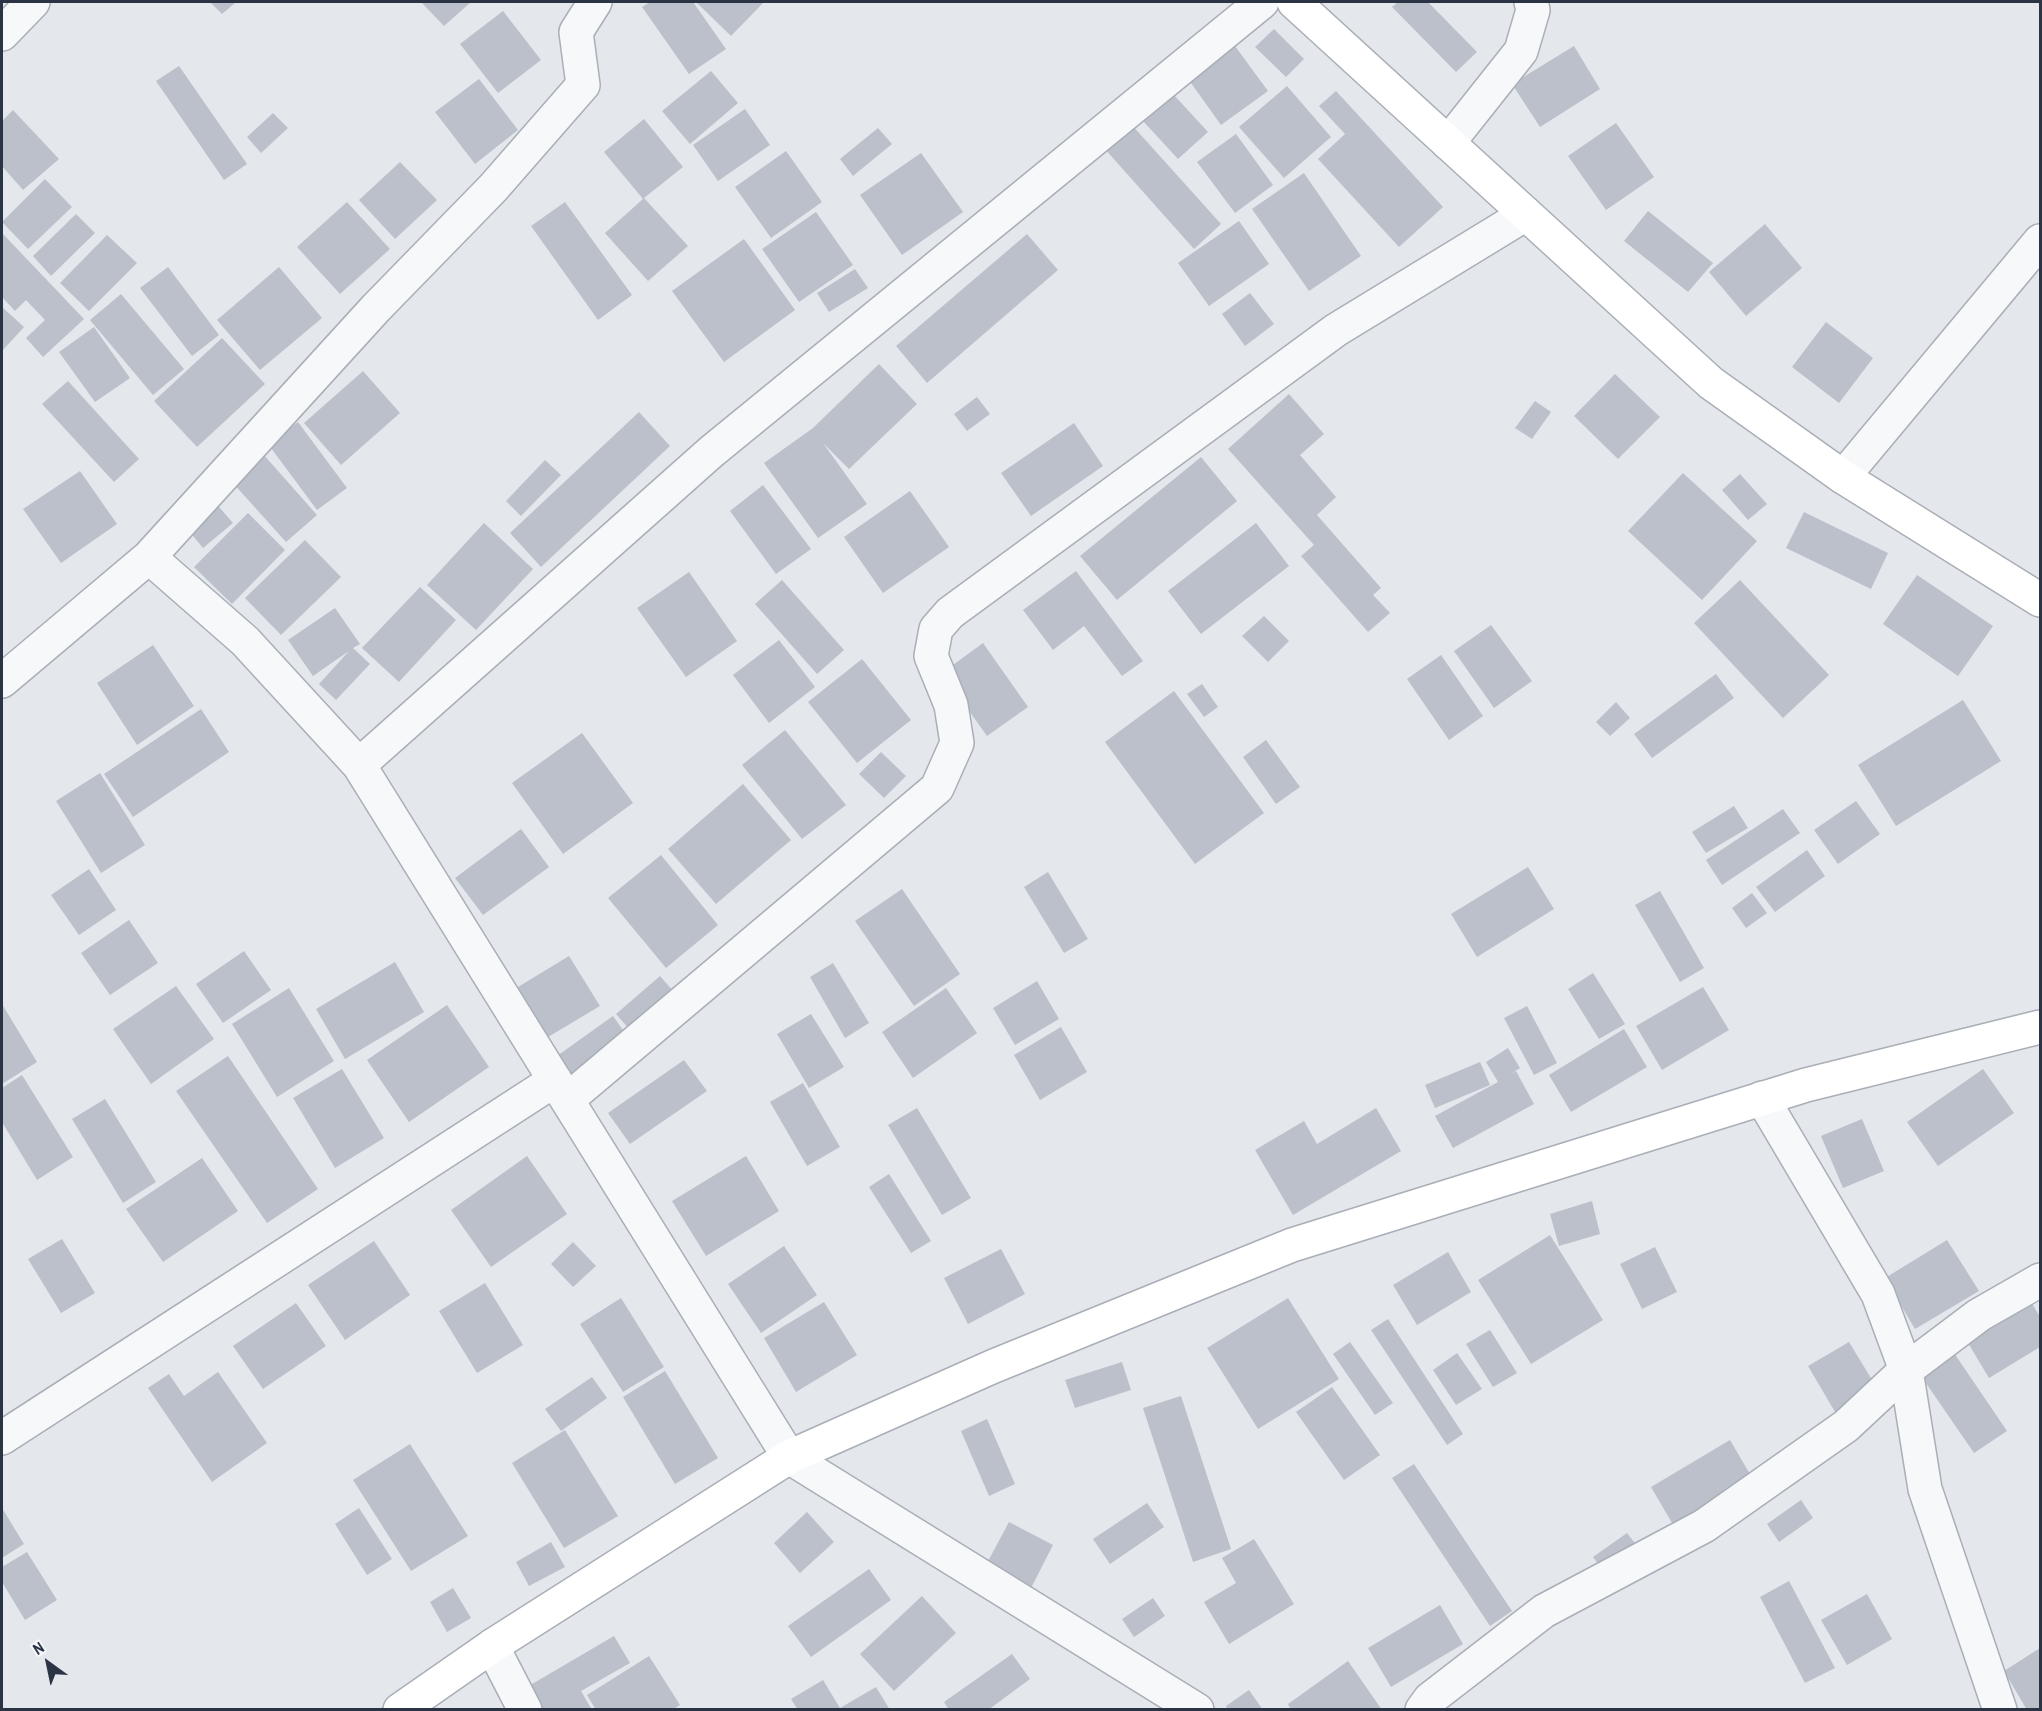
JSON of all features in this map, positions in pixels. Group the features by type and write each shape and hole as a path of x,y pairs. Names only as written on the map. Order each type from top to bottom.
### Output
{"street":[{"path":"2,34 33,2"},
{"path":"2,681 149,557 376,308 493,188 584,85 576,32 596,2"},
{"path":"359,765 711,452 1262,2"},
{"path":"1294,2 1711,383 1843,477 2040,600"},
{"path":"1448,143 1521,51 1533,10 1531,2"},
{"path":"2,1438 561,1090 937,788 957,743 951,705 931,656 936,629 950,613 1336,330 1526,214"},
{"path":"1843,477 2040,241"},
{"path":"149,557 245,642 359,765 789,1457 1197,1710"},
{"path":"400,1710 492,1646 789,1457 993,1366 1292,1245 1806,1085 2040,1027"},
{"path":"1762,1098 1878,1294 1906,1370 1925,1489 2000,1710"},
{"path":"1422,1710 1430,1699 1544,1611 1704,1526 1846,1426 1906,1370 1979,1315 2040,1280"},
{"path":"492,1646 525,1710"}],"building":[{"path":"210,2 236,2 222,14"},
{"path":"421,2 471,2 444,26"},
{"path":"650,2 693,2 726,49 689,74 642,7"},
{"path":"696,2 764,2 731,36"},
{"path":"1398,2 1428,2 1477,52 1456,72 1392,7"},
{"path":"503,11 541,60 498,93 460,44"},
{"path":"1274,29 1304,59 1286,77 1255,47"},
{"path":"1232,42 1268,91 1221,125 1186,76"},
{"path":"1574,46 1600,89 1540,127 1512,84"},
{"path":"179,66 247,164 224,180 156,81"},
{"path":"711,71 738,103 690,144 662,111"},
{"path":"479,79 518,130 475,164 435,112"},
{"path":"1287,86 1331,137 1284,178 1239,127"},
{"path":"1336,91 1443,207 1399,247 1318,159 1345,134 1319,106"},
{"path":"1173,94 1208,132 1178,159 1143,121"},
{"path":"745,109 770,145 718,181 693,145"},
{"path":"13,110 59,159 23,190 2,166 2,121"},
{"path":"273,113 288,128 261,153 247,137"},
{"path":"644,119 683,167 644,198 688,246 648,281 605,233 643,199 604,152"},
{"path":"1616,123 1654,177 1606,210 1568,156"},
{"path":"1131,124 1221,224 1194,249 1104,148"},
{"path":"878,128 892,144 853,176 840,159"},
{"path":"1236,134 1273,185 1235,213 1197,162"},
{"path":"786,151 822,202 771,238 735,187"},
{"path":"921,153 963,212 902,255 860,195"},
{"path":"400,162 437,200 395,239 359,200"},
{"path":"1304,173 1361,256 1309,291 1252,209"},
{"path":"45,179 72,207 28,249 2,222"},
{"path":"347,202 390,249 340,294 297,247"},
{"path":"565,202 632,295 598,320 531,226"},
{"path":"1648,211 1713,263 1688,292 1624,241"},
{"path":"816,212 853,265 799,302 762,249"},
{"path":"76,214 95,233 51,276 33,256"},
{"path":"1239,221 1269,264 1209,306 1178,263"},
{"path":"1765,224 1802,268 1746,316 1709,272"},
{"path":"2,233 84,319 43,357 26,338 45,320 26,300 15,311 2,297"},
{"path":"1027,234 1058,270 927,383 896,346"},
{"path":"107,235 137,263 89,311 60,283"},
{"path":"744,239 795,310 724,362 672,291"},
{"path":"168,267 219,335 192,356 140,288"},
{"path":"279,267 322,318 260,370 217,320"},
{"path":"855,269 868,288 829,312 817,293"},
{"path":"1250,293 1274,324 1245,346 1222,314"},
{"path":"121,294 184,369 153,395 90,320"},
{"path":"2,307 24,327 2,351"},
{"path":"1826,322 1873,358 1839,403 1792,367"},
{"path":"94,327 130,378 95,402 59,352"},
{"path":"222,338 265,384 197,447 154,401"},
{"path":"879,364 917,404 849,469 823,443 867,504 818,538 764,463 813,428"},
{"path":"363,371 400,413 341,465 304,423"},
{"path":"1615,374 1660,417 1618,459 1574,416"},
{"path":"68,381 139,459 114,482 42,404"},
{"path":"1289,394 1324,434 1300,455 1336,497 1317,515 1381,588 1373,595 1390,613 1368,632 1301,556 1314,545 1228,449"},
{"path":"977,397 990,414 967,431 954,414"},
{"path":"1535,401 1551,412 1532,439 1515,428"},
{"path":"639,412 670,446 541,567 510,533"},
{"path":"298,422 347,488 317,510 268,444"},
{"path":"1074,423 1103,466 1031,516 1001,473"},
{"path":"263,454 317,515 286,542 232,482"},
{"path":"1201,457 1237,501 1117,600 1080,556"},
{"path":"545,460 561,475 521,516 506,501"},
{"path":"80,471 117,524 61,563 23,509"},
{"path":"1683,473 1757,541 1702,600 1628,531"},
{"path":"1740,474 1767,504 1748,520 1722,490"},
{"path":"763,485 811,549 776,574 730,511"},
{"path":"910,491 949,547 883,593 844,537"},
{"path":"213,500 233,523 203,548 184,525"},
{"path":"1804,512 1888,553 1871,589 1786,548"},
{"path":"248,513 285,550 232,604 194,567"},
{"path":"484,523 533,569 476,630 427,585"},
{"path":"1256,523 1289,566 1201,634 1168,591"},
{"path":"305,540 341,577 281,635 245,598"},
{"path":"1076,571 1143,661 1122,676 1084,626 1053,650 1023,610"},
{"path":"689,572 737,641 686,677 637,608"},
{"path":"1917,575 1993,626 1958,676 1883,624"},
{"path":"782,580 844,650 817,674 755,604"},
{"path":"1740,580 1829,675 1783,718 1694,623"},
{"path":"420,587 456,620 399,682 362,648"},
{"path":"335,608 360,644 353,648 370,664 336,700 319,684 349,651 313,676 288,640"},
{"path":"1264,616 1289,641 1268,662 1242,636"},
{"path":"1491,625 1532,681 1494,708 1454,651"},
{"path":"779,640 815,687 769,723 733,675"},
{"path":"983,643 1028,707 987,736 942,673"},
{"path":"153,645 194,706 137,745 97,683"},
{"path":"1441,655 1483,716 1449,740 1407,679"},
{"path":"862,659 911,720 857,763 808,702"},
{"path":"1716,674 1734,698 1652,758 1634,734"},
{"path":"1202,684 1218,707 1204,717 1187,694"},
{"path":"1174,691 1264,813 1195,864 1105,742"},
{"path":"1963,700 2001,761 1896,826 1858,765"},
{"path":"1616,702 1630,718 1610,736 1596,722"},
{"path":"201,709 229,752 133,817 104,774"},
{"path":"785,730 846,805 802,839 742,765"},
{"path":"582,733 633,803 563,854 512,783"},
{"path":"1266,740 1300,787 1276,804 1243,757"},
{"path":"881,752 906,776 884,798 859,774"},
{"path":"100,773 145,845 101,873 56,801"},
{"path":"743,784 791,840 716,904 668,849"},
{"path":"1856,801 1880,834 1838,864 1814,830"},
{"path":"1734,806 1748,828 1706,853 1692,832"},
{"path":"1783,809 1800,833 1722,885 1706,860"},
{"path":"521,829 549,867 483,915 455,878"},
{"path":"1807,850 1825,876 1775,912 1756,887"},
{"path":"661,855 718,925 666,968 608,898"},
{"path":"1528,867 1554,909 1477,957 1451,914"},
{"path":"89,869 116,910 79,935 51,895"},
{"path":"1048,872 1088,939 1064,953 1024,887"},
{"path":"902,889 960,974 914,1006 855,921"},
{"path":"1660,891 1704,968 1680,982 1635,905"},
{"path":"1752,893 1767,913 1746,928 1732,908"},
{"path":"129,920 158,963 110,995 81,953"},
{"path":"244,951 271,990 223,1023 196,984"},
{"path":"569,956 600,1006 548,1037 518,987"},
{"path":"395,962 424,1012 345,1059 316,1009"},
{"path":"833,963 869,1023 845,1038 810,977"},
{"path":"1593,973 1625,1024 1599,1039 1568,989"},
{"path":"660,976 682,1001 638,1039 616,1014"},
{"path":"1037,981 1059,1019 1015,1045 993,1008"},
{"path":"176,986 214,1039 151,1084 113,1029"},
{"path":"1703,987 1729,1030 1662,1070 1636,1026"},
{"path":"289,988 334,1061 277,1097 232,1024"},
{"path":"946,988 977,1033 913,1078 882,1032"},
{"path":"2,1004 37,1062 2,1084"},
{"path":"447,1005 489,1067 409,1122 367,1060"},
{"path":"1527,1006 1557,1063 1534,1075 1504,1018"},
{"path":"811,1014 844,1067 809,1088 777,1034"},
{"path":"613,1016 632,1043 577,1083 557,1056"},
{"path":"1061,1027 1087,1072 1040,1100 1014,1055"},
{"path":"1624,1029 1647,1067 1571,1112 1549,1075"},
{"path":"1508,1048 1520,1068 1509,1075 1516,1071 1534,1104 1453,1148 1435,1116 1498,1082 1486,1062"},
{"path":"228,1056 318,1189 267,1223 176,1091"},
{"path":"684,1060 707,1091 630,1144 608,1113"},
{"path":"1480,1062 1490,1085 1435,1108 1425,1085"},
{"path":"342,1069 384,1138 335,1168 293,1098"},
{"path":"1983,1069 2014,1113 1938,1166 1907,1122"},
{"path":"22,1075 73,1157 37,1180 2,1122 2,1088"},
{"path":"803,1083 840,1147 807,1166 770,1102"},
{"path":"105,1099 156,1182 123,1203 72,1119"},
{"path":"917,1108 971,1198 942,1215 888,1125"},
{"path":"1376,1108 1401,1151 1293,1215 1255,1150 1304,1121 1317,1144"},
{"path":"1862,1119 1884,1171 1843,1188 1821,1136"},
{"path":"527,1156 567,1214 491,1267 451,1210"},
{"path":"746,1156 779,1211 706,1256 672,1201"},
{"path":"202,1158 238,1211 163,1262 126,1209"},
{"path":"889,1174 931,1241 911,1253 869,1187"},
{"path":"1592,1201 1600,1234 1559,1246 1550,1214"},
{"path":"1550,1235 1603,1320 1531,1364 1478,1280"},
{"path":"62,1239 95,1293 61,1313 28,1259"},
{"path":"1947,1240 1979,1291 1915,1329 1885,1278"},
{"path":"374,1241 410,1295 345,1340 308,1285"},
{"path":"573,1242 596,1266 573,1287 551,1264"},
{"path":"784,1246 817,1295 761,1333 728,1284"},
{"path":"1655,1247 1677,1292 1642,1309 1620,1264"},
{"path":"1001,1249 1025,1294 968,1324 944,1278"},
{"path":"1448,1252 1471,1292 1417,1325 1393,1285"},
{"path":"485,1283 523,1345 477,1373 439,1311"},
{"path":"621,1298 664,1367 623,1392 580,1324"},
{"path":"1288,1298 1339,1379 1258,1429 1207,1348"},
{"path":"2030,1300 2040,1317 2040,1347 1989,1378 1965,1338"},
{"path":"824,1302 857,1355 796,1392 764,1338"},
{"path":"296,1303 326,1346 263,1389 233,1346"},
{"path":"1388,1319 1463,1434 1447,1445 1371,1330"},
{"path":"1490,1330 1517,1373 1493,1387 1466,1344"},
{"path":"1350,1342 1393,1403 1375,1415 1333,1354"},
{"path":"1849,1342 1880,1393 1838,1417 1808,1366"},
{"path":"1952,1350 2007,1431 1974,1453 1919,1373"},
{"path":"1457,1353 1482,1389 1456,1405 1433,1370"},
{"path":"1122,1362 1131,1390 1075,1408 1065,1380"},
{"path":"665,1371 718,1458 675,1484 623,1397"},
{"path":"218,1372 267,1443 212,1482 148,1388 169,1374 184,1396"},
{"path":"592,1377 607,1398 561,1431 545,1409"},
{"path":"1332,1387 1380,1455 1344,1480 1296,1412"},
{"path":"1181,1396 1231,1549 1193,1562 1143,1408"},
{"path":"987,1419 1015,1484 989,1496 961,1431"},
{"path":"565,1430 618,1516 564,1548 512,1463"},
{"path":"1730,1440 1754,1481 1675,1528 1651,1487"},
{"path":"410,1444 468,1536 411,1571 353,1480"},
{"path":"1414,1464 1512,1611 1490,1626 1392,1478"},
{"path":"1801,1500 1813,1518 1779,1542 1767,1524"},
{"path":"1147,1503 1164,1527 1110,1564 1093,1539"},
{"path":"2,1508 24,1544 2,1558"},
{"path":"359,1508 392,1559 367,1575 335,1524"},
{"path":"807,1512 834,1542 800,1573 774,1543"},
{"path":"1009,1522 1053,1545 1031,1588 986,1565"},
{"path":"1627,1533 1642,1552 1608,1577 1593,1557"},
{"path":"1254,1539 1294,1604 1229,1644 1204,1602 1236,1583 1222,1558"},
{"path":"551,1542 565,1567 529,1586 516,1562"},
{"path":"27,1552 57,1600 25,1620 2,1582 2,1567"},
{"path":"869,1569 891,1600 811,1657 788,1626"},
{"path":"1789,1581 1835,1668 1805,1683 1760,1597"},
{"path":"453,1588 471,1618 447,1632 430,1602"},
{"path":"1867,1594 1892,1639 1847,1665 1821,1620"},
{"path":"922,1596 956,1633 894,1691 860,1654"},
{"path":"1153,1598 1165,1616 1134,1637 1122,1619"},
{"path":"1440,1605 1463,1644 1391,1687 1368,1648"},
{"path":"614,1636 630,1663 581,1691 592,1710 541,1710 527,1687"},
{"path":"2040,1648 2040,1707 2037,1710 2027,1710 2004,1671"},
{"path":"1012,1654 1030,1679 988,1710 949,1710 944,1702"},
{"path":"649,1656 680,1705 672,1710 596,1710 587,1695"},
{"path":"1348,1661 1382,1710 1291,1710 1288,1704"},
{"path":"823,1680 840,1708 876,1687 890,1710 798,1710 791,1699"},
{"path":"1249,1690 1263,1710 1228,1710 1226,1706"}]}
